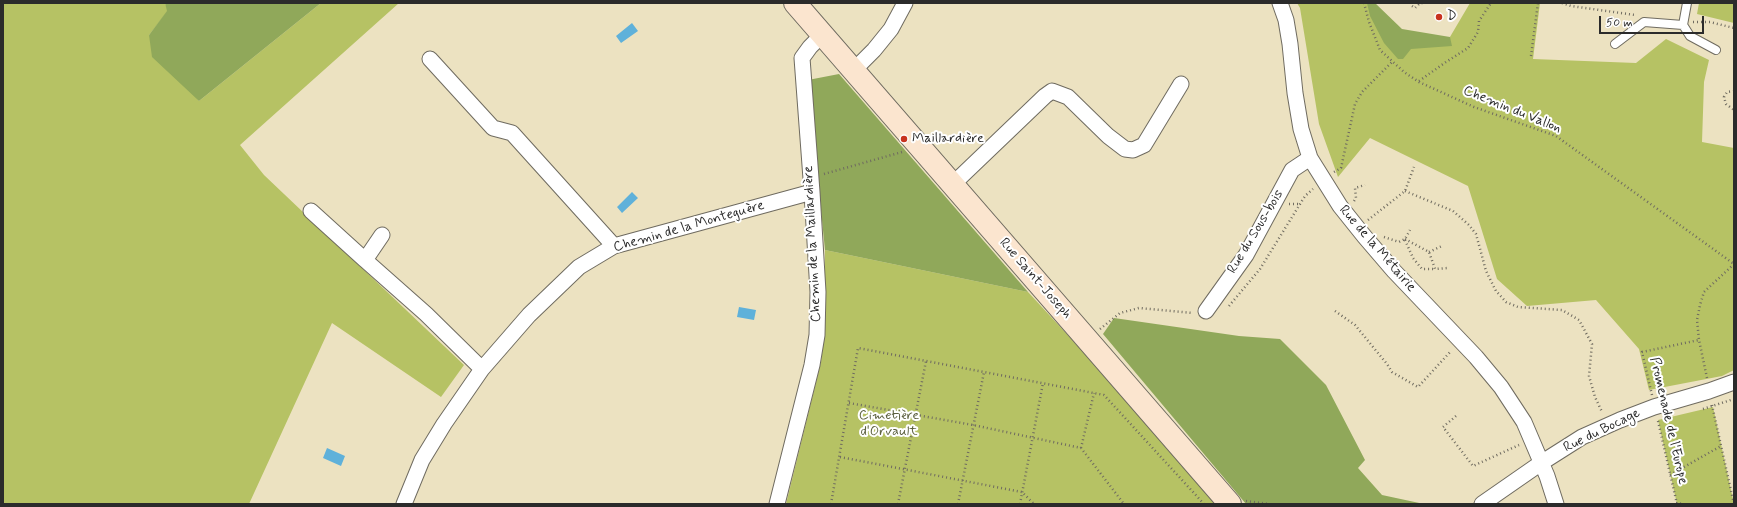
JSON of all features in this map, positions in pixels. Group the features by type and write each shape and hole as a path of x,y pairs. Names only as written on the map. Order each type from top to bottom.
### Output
{"main road":[{"name":"Rue Saint-Joseph","path":"795,3 1230,504"}],"street":[{"path":"845,62 874,50 891,29 905,3"},
{"name":"Rue de la Métairie","path":"1280,3 1286,20 1301,128 1310,158 1340,206 1364,236 1399,276 1476,357 1501,387 1524,422 1547,476 1556,504"},
{"name":"Chemin de la Maillardière","path":"778,504 812,365 817,335 818,292 802,58 822,35"},
{"path":"430,59 493,128 512,133 614,246"},
{"path":"952,185 1044,96 1052,91 1068,96 1108,136 1125,148 1133,150 1144,145 1181,84"},
{"name":"Rue du Sous-bois","path":"1206,311 1246,255 1292,170 1310,158"},
{"name":"Chemin de la Monteguère","path":"404,504 422,460 444,424 482,369 529,315 579,267 614,246 811,185"},
{"path":"311,211 426,314 482,369"},
{"path":"365,260 382,235"},
{"name":"Rue du Bocage","path":"1482,504 1541,463 1582,437 1620,420 1656,413 1734,382"}],"lane":[{"path":"1687,3 1683,25 1690,36 1716,50"},
{"path":"1615,44 1644,22 1683,25"}],"path":[{"name":"Chemin du Vallon","path":"1364,3 1369,22 1380,50 1392,62 1419,82 1474,107 1556,136 1734,264"},
{"path":"1412,6 1415,8 1421,3 1425,5"},
{"path":"1419,82 1468,48 1478,32 1479,21 1491,3"},
{"path":"1531,56 1538,3"},
{"path":"1734,90 1727,92 1724,97 1726,104 1734,110"},
{"path":"811,185 909,150"},
{"path":"1367,220 1405,191 1414,167"},
{"path":"1354,202 1356,198 1355,188 1365,185"},
{"path":"1405,191 1453,212 1469,224 1476,234 1486,271 1496,291 1506,302 1518,307 1562,310 1579,320 1592,344 1590,376 1595,397 1602,412"},
{"path":"1379,236 1399,242 1405,239 1410,230"},
{"path":"1405,239 1429,252 1435,270"},
{"path":"1405,239 1413,258 1422,269 1435,270 1448,268"},
{"path":"1429,252 1442,246"},
{"path":"1734,264 1704,292 1697,320 1698,340 1734,504"},
{"path":"1418,274 1422,269"},
{"path":"1335,312 1354,325 1392,372 1418,387 1461,341"},
{"name":"Promenade de l'Europe","path":"1676,503 1642,352 1698,340"},
{"path":"831,504 858,348 1104,395 1203,503"},
{"path":"898,504 926,361"},
{"path":"958,504 984,372"},
{"path":"1020,504 1043,383"},
{"path":"1081,448 1094,393"},
{"path":"1699,410 1713,407 1734,399"},
{"path":"849,403 973,425 1081,448 1124,504"},
{"path":"1651,422 1656,413 1664,418"},
{"path":"1456,416 1443,427 1473,466 1522,444"},
{"path":"1670,475 1721,446"},
{"path":"840,457 1022,492 1034,504"},
{"path":"1198,504 1203,503"},
{"path":"1676,503 1683,504"}],"green space":[{"path":"3,3 165,3 168,11 149,35 199,101 321,3 399,3 240,145 264,175 464,365 441,397 332,323 249,504 3,504"},
{"path":"165,3 321,3 199,101 152,57 149,35 167,11"},
{"path":"1297,3 1368,3 1400,33 1447,42 1470,3 1540,3 1533,59 1636,63 1666,39 1709,60 1704,82 1702,142 1734,148 1734,370 1722,376 1649,390 1639,349 1596,300 1527,306 1497,279 1468,186 1370,138 1338,177 1319,124 1300,8"},
{"path":"1367,3 1375,3 1402,29 1450,37 1452,46 1411,49 1403,59 1398,59 1384,43 1370,16"},
{"path":"1699,3 1734,3 1734,23 1697,14"},
{"path":"839,74 1028,292 825,250 808,80"},
{"name":"Cimetière d'Orvault","path":"825,250 1028,292 1113,384 1218,504 786,504 821,362 825,330"},
{"path":"1114,318 1239,336 1280,339 1326,385 1365,460 1358,468 1382,495 1424,504 1246,504 1103,334"},
{"path":"1713,407 1734,504 1677,504 1658,420"}],"water":[{"path":"632,23 638,31 621,43 616,36"},
{"path":"632,192 638,198 622,213 617,207"},
{"path":"739,307 756,310 754,320 737,317"},
{"path":"327,448 345,456 341,466 323,458"}],"place":[{"name":"D","path":"1439,17"},
{"name":"Maillardière","path":"904,139"}]}
